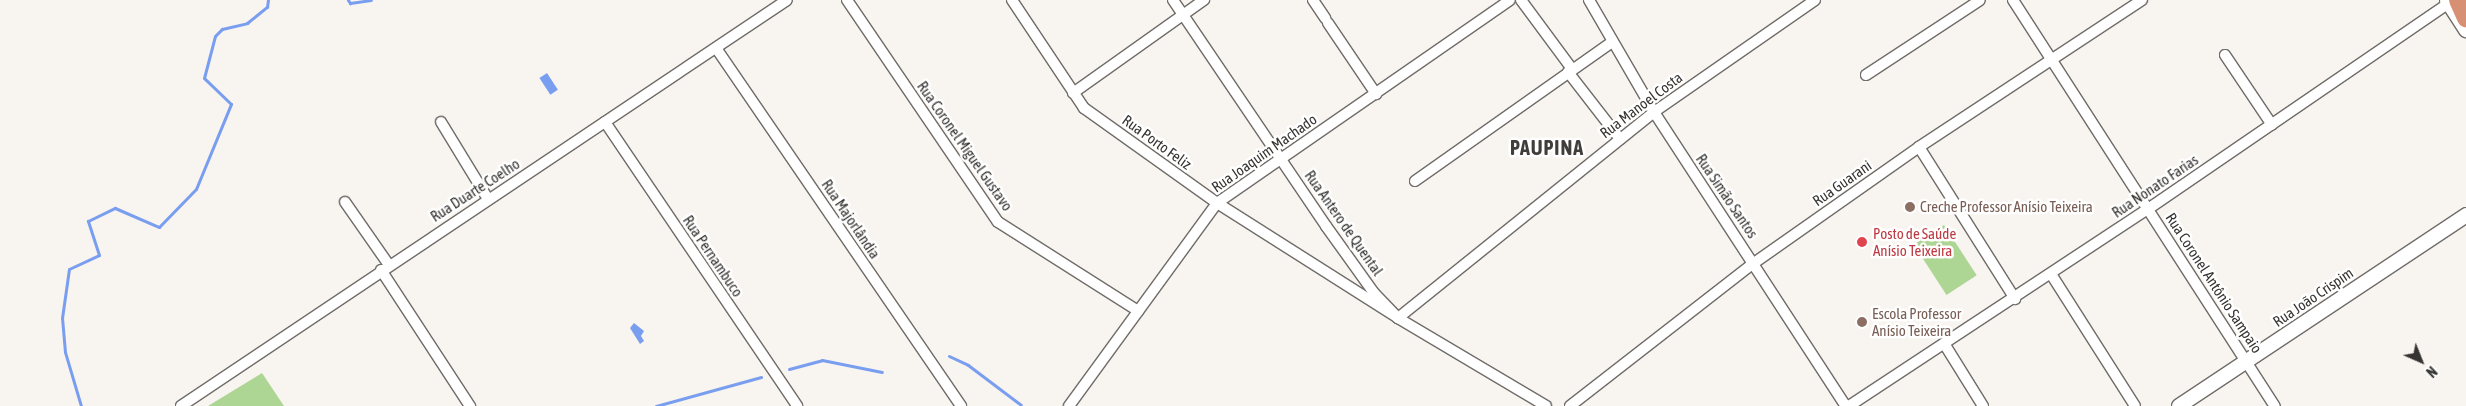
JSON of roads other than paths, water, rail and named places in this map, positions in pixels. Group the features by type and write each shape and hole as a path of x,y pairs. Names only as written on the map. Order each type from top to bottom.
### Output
{"highway":[{"path":"2451,1 2466,18"}],"main road":[{"path":"2451,1 2466,29"}],"street":[{"name":"Rua Duarte Coelho","path":"181,406 787,0"},
{"name":"Rua Coronel Miguel Gustavo","path":"846,0 998,222 1138,311"},
{"name":"Rua Porto Feliz","path":"1012,0 1084,108 1217,203 1398,318"},
{"name":"Rua Antero de Quental","path":"1173,0 1374,293 1398,318 1546,406"},
{"path":"1073,93 1204,0"},
{"path":"1313,0 1376,94"},
{"path":"1521,0 1620,139"},
{"name":"Rua Simão Santos","path":"1589,0 1654,112 1848,406"},
{"name":"Rua Manoel Costa","path":"1398,318 1654,112 1815,0"},
{"path":"1866,75 1980,0"},
{"name":"Rua Coronel Antônio Sampaio","path":"2013,0 2275,406"},
{"name":"Rua Guarani","path":"1570,406 1754,263 1918,147 2142,0"},
{"name":"Rua Joaquim Machado","path":"1069,406 1217,203 1376,94 1505,1"},
{"name":"Rua Nonato Farias","path":"1848,406 2015,299 2451,1"},
{"path":"1415,181 1612,42"},
{"name":"Rua Majorlândia","path":"716,48 961,406"},
{"path":"2225,55 2272,125"},
{"path":"441,122 488,199"},
{"name":"Rua Pernambuco","path":"605,122 797,406"},
{"path":"1918,147 2015,299"},
{"path":"345,202 470,406"},
{"name":"Rua João Crispim","path":"2179,406 2466,215"},
{"path":"2051,274 2135,406"},
{"path":"1945,345 1983,406"}],"water":[{"path":"547,73 558,90 550,95 539,78"},
{"path":"634,323 644,331 641,336 644,341 640,344 630,328"}],"waterway":[{"path":"81,406 65,352 62,318 69,269 99,255 88,221 115,208 159,227 196,189 231,104 204,78 215,36 222,29 247,23 267,7 268,0"},
{"path":"348,0 350,3 371,0"},
{"path":"949,356 968,365 1021,405"},
{"path":"789,369 822,360 882,372"},
{"path":"656,406 761,377"}],"place":[{"name":"Creche Professor Anísio Teixeira","path":"1910,207"},
{"name":"Posto de Saúde Anísio Teixeira","path":"1862,242"},
{"name":"Escola Professor Anísio Teixeira","path":"1862,322"}],"district":[{"name":"PAUPINA","path":"1547,147"}]}
